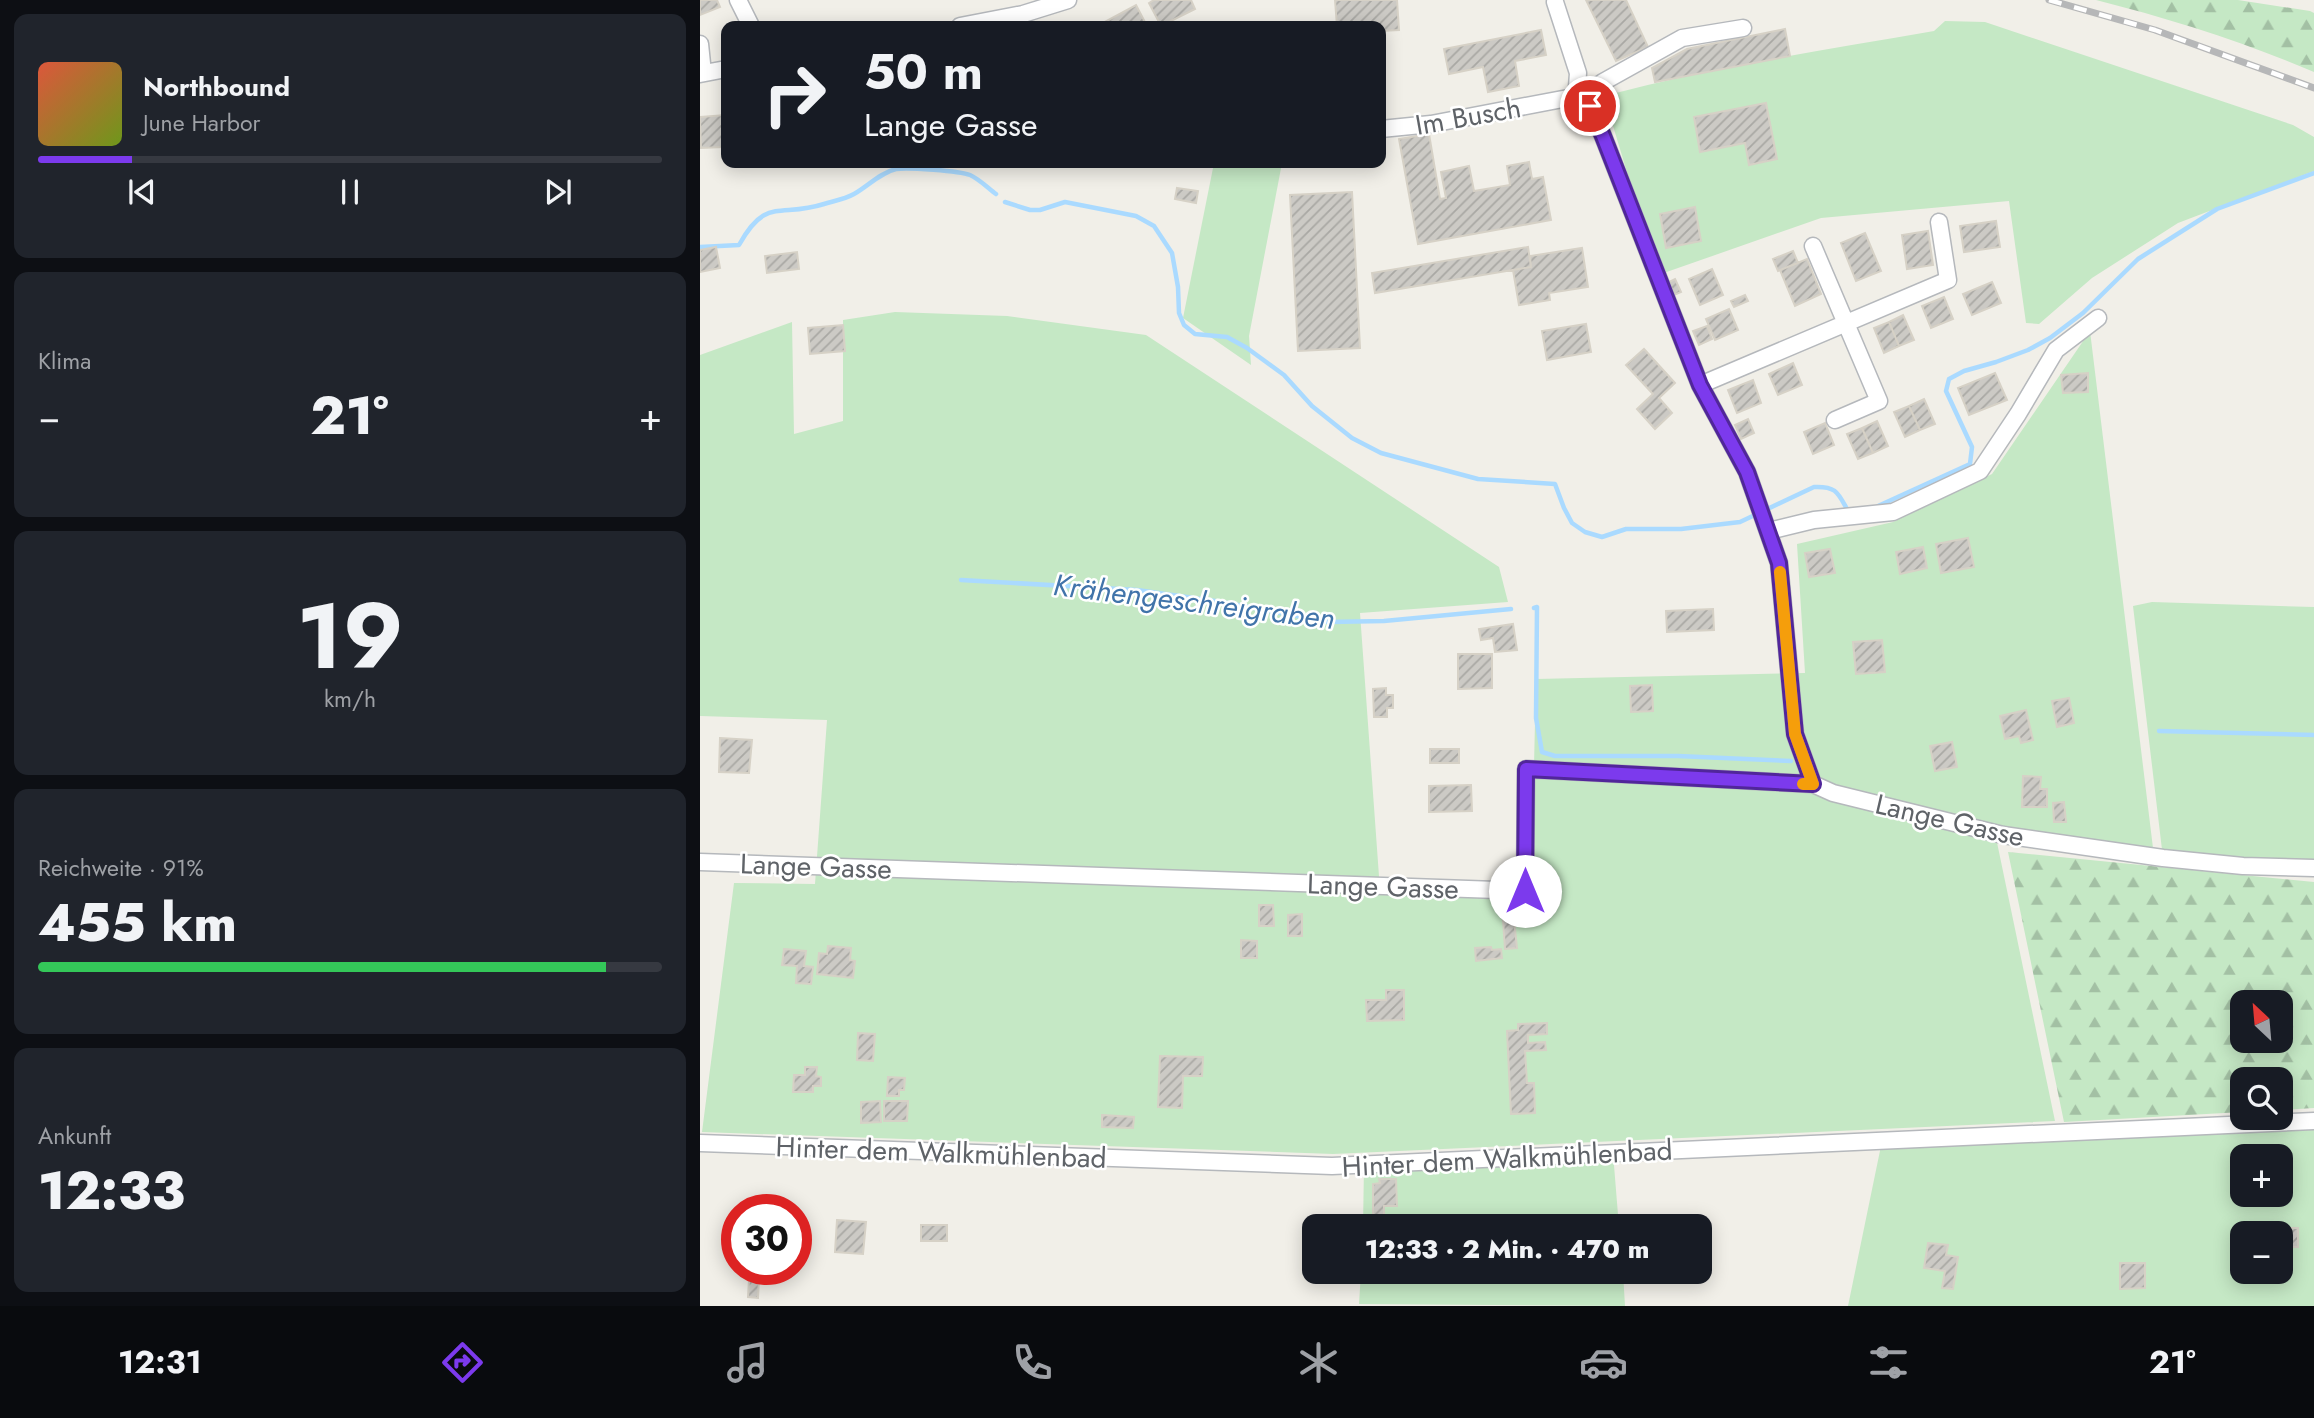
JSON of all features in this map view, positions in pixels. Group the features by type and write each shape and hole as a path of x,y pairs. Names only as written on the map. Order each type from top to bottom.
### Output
{"street":[{"path":"738,0 748,21"},
{"path":"986,21 1023,14 1068,0"},
{"path":"1555,2 1578,73 1576,101"},
{"path":"1576,101 1603,82 1682,38 1743,28"},
{"path":"700,44 702,73 721,70"},
{"name":"Im Busch","path":"1386,129 1431,124 1568,98 1576,101"},
{"path":"1576,101 1590,106 1700,385 1747,472 1765,520 1779,563 1795,734 1813,784"},
{"path":"1700,385 1948,281 1939,222"},
{"path":"1813,246 1879,401 1835,420"},
{"path":"1765,520 1814,520 1894,512 1980,471 2056,350 2098,318"},
{"name":"Lange Gasse","path":"700,862 1525,891 1526,769 1813,784 1833,793 2003,835 2163,858 2243,866 2314,868"},
{"name":"Hinter dem Walkmühlenbad","path":"700,1143 1332,1166 2314,1121"}],"green space":[{"path":"2096,0 2238,0 2310,11 2314,13 2314,72 2207,32"},
{"path":"1945,21 1985,22 2293,125 2314,137 2314,171 2178,223 2092,278 2039,324 2026,323 2009,201 1821,218 1658,275 1604,96 1727,68 1934,31"},
{"path":"1213,168 1281,168 1249,336 1251,365 1183,318"},
{"path":"895,312 1007,316 1146,335 1499,567 1508,602 1360,613 1380,890 1531,895 1536,679 1805,673 1797,544 1893,522 1992,474 2090,331 2153,848 1994,828 2055,1121 1333,1154 702,1132 734,883 815,884 827,720 700,716 700,355 792,322 794,434 843,421 843,320"},
{"path":"2152,602 2314,607 2314,868 2163,858 2133,606"},
{"path":"2008,852 2314,882 2314,1108 2293,1109 2293,1067 2230,1067 2230,1113 2064,1122"},
{"path":"2314,1121 2314,1306 1848,1306 1882,1141 2230,1125 2230,1130 2293,1130 2293,1122"},
{"path":"1613,1153 1618,1214 1363,1214 1364,1165"},
{"path":"1360,1284 1624,1284 1625,1306 1359,1304"}],"building":[{"path":"700,0 717,0 720,7 700,15"},
{"path":"1154,0 1191,0 1195,9 1171,21 1158,21 1149,3"},
{"path":"1335,0 1397,0 1399,30 1386,31 1386,21 1337,21"},
{"path":"1586,0 1626,0 1648,47 1616,61"},
{"path":"1136,5 1144,21 1107,21"},
{"path":"1785,29 1790,56 1655,82 1652,68 1687,49"},
{"path":"1541,30 1546,55 1515,61 1519,86 1488,92 1483,67 1449,74 1444,49"},
{"path":"1766,103 1777,159 1749,165 1745,143 1700,152 1694,117"},
{"path":"721,115 721,147 701,148 700,117"},
{"path":"1429,134 1440,199 1446,198 1441,172 1469,166 1474,191 1510,185 1507,166 1529,162 1532,179 1543,177 1551,220 1418,244 1399,139"},
{"path":"1177,188 1198,191 1196,203 1175,199"},
{"path":"1352,192 1360,348 1298,351 1290,195"},
{"path":"1695,207 1701,241 1666,248 1660,214"},
{"path":"1996,221 2000,247 1964,252 1960,226"},
{"path":"1928,231 1933,265 1907,269 1902,235"},
{"path":"1865,233 1881,271 1856,281 1841,243"},
{"path":"716,247 720,268 700,272 700,250"},
{"path":"1528,247 1531,267 1375,293 1372,273"},
{"path":"1582,248 1588,287 1549,293 1550,300 1519,305 1513,270 1531,267 1530,256"},
{"path":"1793,251 1798,263 1778,271 1773,259"},
{"path":"797,252 799,269 767,273 765,256"},
{"path":"1807,259 1821,294 1795,306 1780,270"},
{"path":"1712,269 1723,295 1700,305 1689,279"},
{"path":"1675,279 1681,292 1674,295 1669,282"},
{"path":"1992,282 2001,303 1972,315 1963,294"},
{"path":"1745,295 1748,301 1734,307 1731,301"},
{"path":"1944,297 1953,319 1931,328 1922,306"},
{"path":"1729,309 1738,330 1715,340 1706,319"},
{"path":"1903,315 1914,340 1899,346 1889,322"},
{"path":"1889,322 1899,346 1884,353 1874,328"},
{"path":"1586,324 1591,352 1547,360 1542,331"},
{"path":"843,325 845,351 810,354 808,328"},
{"path":"1707,326 1712,339 1699,345 1693,331"},
{"path":"1644,349 1675,383 1659,398 1672,413 1655,429 1637,409 1653,394 1626,365"},
{"path":"1793,363 1802,385 1778,395 1769,374"},
{"path":"1995,373 2007,400 1969,415 1958,388"},
{"path":"2088,373 2088,392 2063,393 2061,375"},
{"path":"1753,380 1761,403 1737,413 1728,390"},
{"path":"1924,399 1935,424 1920,430 1909,406"},
{"path":"1909,406 1920,430 1905,437 1894,412"},
{"path":"1748,419 1754,433 1741,439 1735,425"},
{"path":"1877,421 1888,446 1873,453 1862,428"},
{"path":"1825,423 1834,445 1813,454 1804,432"},
{"path":"1862,428 1873,453 1858,459 1847,434"},
{"path":"1968,538 1974,567 1941,573 1936,544"},
{"path":"1923,547 1927,568 1900,574 1896,552"},
{"path":"1830,549 1835,573 1809,577 1805,553"},
{"path":"1713,609 1714,630 1667,632 1666,611"},
{"path":"1513,624 1517,650 1495,652 1493,638 1481,640 1479,629"},
{"path":"1882,640 1885,672 1856,674 1853,642"},
{"path":"1458,654 1492,654 1492,688 1458,689"},
{"path":"1652,685 1653,711 1631,712 1630,686"},
{"path":"1386,688 1386,695 1393,695 1393,708 1387,708 1387,717 1374,717 1373,689"},
{"path":"2069,698 2074,723 2057,727 2052,701"},
{"path":"2026,710 2033,740 2021,743 2019,736 2005,739 2000,716"},
{"path":"720,738 752,740 749,773 719,772"},
{"path":"1952,742 1957,767 1935,771 1930,746"},
{"path":"1430,749 1459,749 1459,763 1430,763"},
{"path":"2023,776 2041,777 2040,789 2047,789 2047,807 2022,807"},
{"path":"1471,785 1472,811 1429,812 1429,786"},
{"path":"2064,802 2066,822 2054,822 2053,803"},
{"path":"1259,905 1273,905 1274,926 1259,926"},
{"path":"1302,914 1302,936 1288,936 1288,915"},
{"path":"1514,919 1517,948 1505,949 1503,920"},
{"path":"1241,940 1257,941 1257,958 1241,958"},
{"path":"828,946 851,948 850,960 855,961 853,978 817,974 819,953 827,954"},
{"path":"1491,947 1492,950 1501,949 1502,958 1476,961 1475,948"},
{"path":"784,949 806,951 804,966 813,967 811,984 796,983 797,966 782,965"},
{"path":"1386,990 1404,990 1404,1020 1367,1021 1366,1000 1386,1000"},
{"path":"1547,1023 1547,1034 1528,1035 1528,1043 1545,1042 1546,1050 1525,1051 1527,1083 1534,1083 1535,1113 1511,1114 1507,1031 1518,1030 1518,1024"},
{"path":"858,1033 875,1034 873,1061 857,1060"},
{"path":"1160,1056 1203,1057 1202,1076 1183,1076 1182,1108 1158,1107"},
{"path":"805,1067 817,1067 816,1076 821,1077 821,1086 813,1086 813,1092 793,1092 794,1075 805,1075"},
{"path":"888,1077 905,1078 904,1090 899,1090 899,1096 887,1096"},
{"path":"880,1101 881,1122 861,1123 861,1102"},
{"path":"884,1101 908,1101 907,1121 884,1121"},
{"path":"1102,1115 1134,1117 1133,1128 1102,1127"},
{"path":"1379,1179 1396,1179 1397,1206 1384,1206 1384,1214 1373,1214 1373,1184 1380,1183"},
{"path":"837,1220 866,1222 863,1254 835,1252"},
{"path":"921,1225 947,1225 947,1241 921,1241"},
{"path":"2293,1228 2298,1228 2298,1247 2293,1247"},
{"path":"1928,1243 1948,1245 1946,1255 1958,1257 1953,1289 1942,1288 1945,1271 1924,1268"},
{"path":"2120,1263 2145,1263 2145,1288 2120,1289"},
{"path":"749,1285 759,1285 758,1298 748,1297"}],"waterway":[{"path":"700,247 739,245 757,220 766,214 809,208 843,199 896,169 922,169 970,175 996,194"},
{"path":"1878,506 1970,464 1972,447 1946,391 1949,379 1964,371 2028,350 2050,338 2083,313 2138,259 2217,209 2314,173"},
{"path":"1005,202 1030,210 1040,210 1065,202 1136,216 1154,226 1172,253 1179,313 1184,325 1195,334 1227,337 1247,348 1284,375 1312,406 1352,438 1381,453 1478,479 1555,484 1572,523 1585,532 1602,537 1626,529 1681,529 1740,522 1814,487 1832,489 1848,511"},
{"name":"Krähengeschreigraben","path":"961,580 1137,590 1222,602 1328,622 1384,621 1511,609"},
{"name":"Krähengeschreigraben","path":"1534,608 1537,607 1536,718 1542,752 1555,756 1678,756 1791,761"},
{"name":"Krähengeschreigraben","path":"2159,731 2314,735"}],"railway":[{"path":"2049,0 2155,30 2314,88"}],"slow traffic":[{"path":"1780,572 1795,734 1813,784 1803,784"}],"route":[{"path":"1525,891 1526,769 1813,784 1795,734 1779,563 1769,531 1747,472 1700,385 1590,106"}]}
